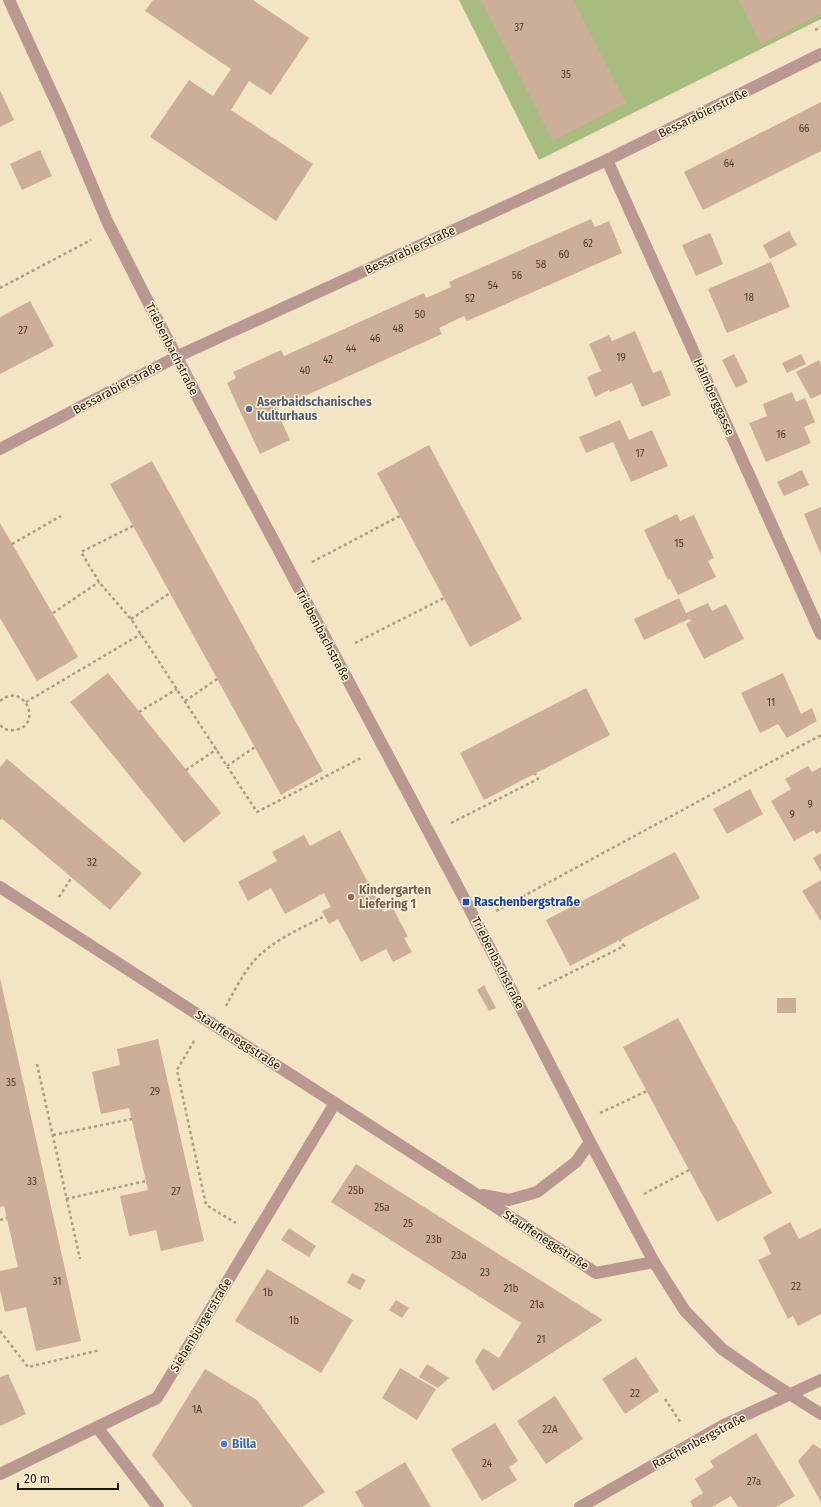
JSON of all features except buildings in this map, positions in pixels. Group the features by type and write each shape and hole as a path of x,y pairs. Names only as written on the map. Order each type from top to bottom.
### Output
{"street":[{"name":"Triebenbachstraße","path":"9,0 49,86 111,230 176,357 430,834 654,1262"},
{"name":"Bessarabierstraße","path":"0,450 176,357 607,160 821,54"},
{"name":"Halmberggasse","path":"607,160 821,634"},
{"name":"Stauffeneggstraße","path":"0,887 596,1273 654,1262"},
{"name":"Siebenbürgerstraße","path":"0,1474 157,1398 335,1103"},
{"name":"Stauffeneggstraße","path":"476,1194 509,1200 537,1192 576,1162 590,1142"},
{"path":"654,1262 685,1311 722,1349 789,1395 821,1414"},
{"name":"Raschenbergstraße","path":"580,1507 724,1425 821,1380"},
{"path":"97,1427 158,1507"}],"path":[{"path":"0,288 111,230"},
{"path":"12,544 61,516"},
{"path":"291,573 400,516"},
{"path":"133,526 81,552 99,582 131,619 257,812 383,747"},
{"path":"53,613 99,582"},
{"path":"131,619 170,593"},
{"path":"334,654 444,598"},
{"path":"26,702 141,634"},
{"path":"185,701 217,679"},
{"path":"139,712 177,689"},
{"path":"0,701 5,697 16,696 26,702 29,707 29,718 22,728 11,730 0,726"},
{"path":"494,912 821,735"},
{"path":"227,766 255,747"},
{"path":"186,770 217,749"},
{"path":"430,834 538,779 535,774"},
{"path":"256,1234 206,1205 177,1070 254,961 269,947 325,916"},
{"path":"517,1000 624,946 620,940"},
{"path":"37,1064 80,1259"},
{"path":"581,1123 647,1091"},
{"path":"53,1135 132,1119"},
{"path":"624,1205 689,1170"},
{"path":"66,1199 146,1181"},
{"path":"0,1220 7,1218"},
{"path":"0,1331 28,1367 100,1350"}],"green space":[{"path":"459,0 821,0 821,19 539,160"}],"place":[{"name":"Aserbaidschanisches Kulturhaus","path":"249,409"},
{"name":"Kindergarten Liefering 1","path":"351,897"},
{"name":"Raschenbergstraße","path":"466,902"},
{"name":"Billa","path":"224,1444"}]}
